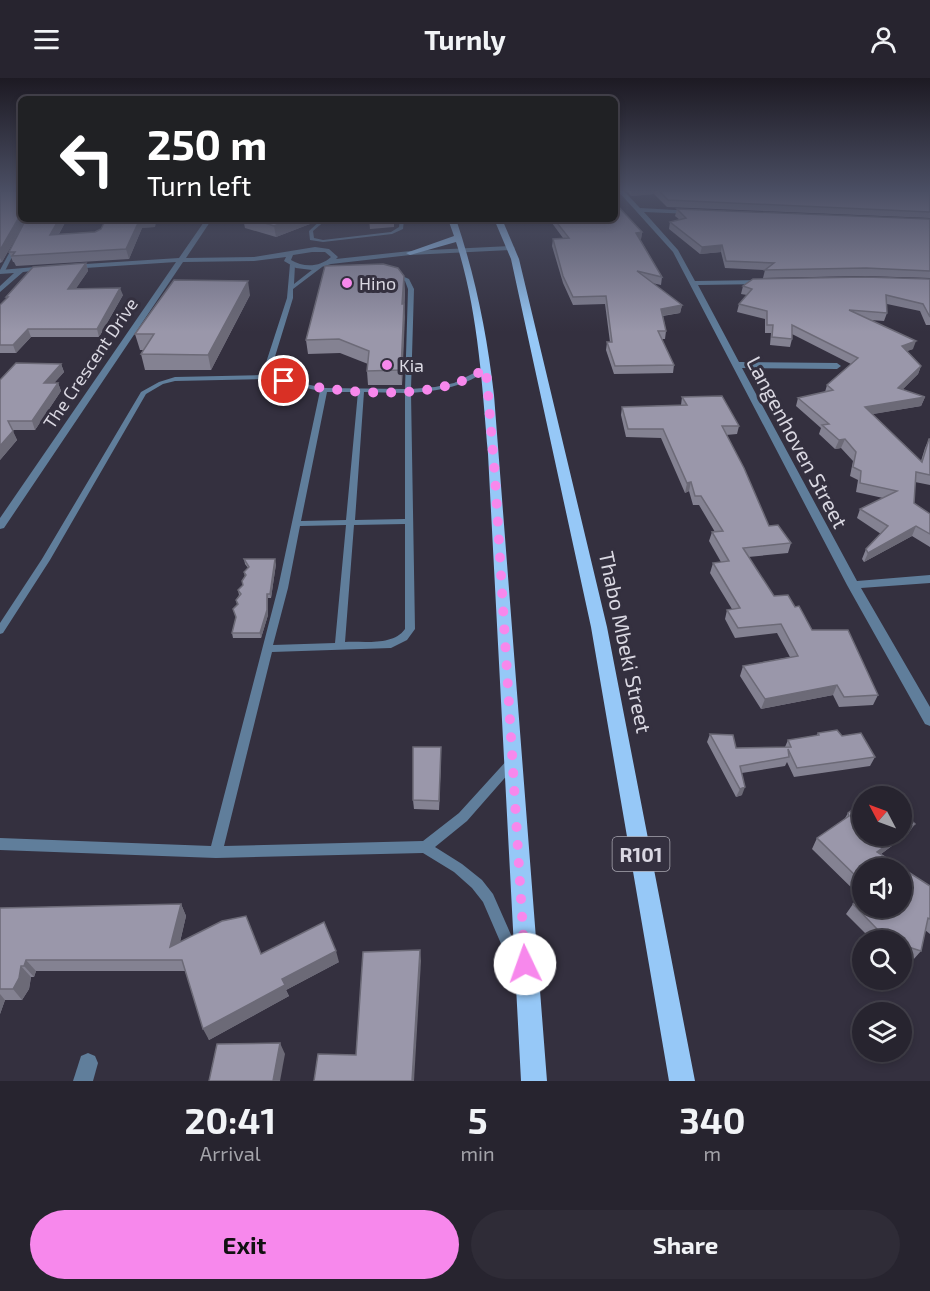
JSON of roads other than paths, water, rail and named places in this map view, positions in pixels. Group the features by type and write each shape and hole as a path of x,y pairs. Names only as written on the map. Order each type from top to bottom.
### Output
{"main road":[{"path":"410,253 457,238"},
{"path":"459,238 475,300 486,369 534,1081"},
{"name":"Thabo Mbeki Street","path":"507,238 512,248 600,627 682,1081"}],"street":[{"name":"The Crescent Drive","path":"0,526 196,238"},
{"name":"Langenhoven Street","path":"666,238 694,283 853,585 930,720"},
{"path":"254,259 318,267 332,262 375,256 512,248"},
{"path":"67,267 180,260 254,259 290,255 303,250 375,256"},
{"path":"332,262 335,257 333,253"},
{"path":"290,255 286,259 290,264"},
{"path":"1,272 55,268"},
{"path":"0,290 21,270"},
{"path":"694,283 772,282"},
{"path":"737,366 837,366"},
{"path":"853,585 930,579"}],"lane":[{"path":"312,238 320,241 349,238"},
{"path":"320,241 321,250"},
{"path":"303,250 320,241"},
{"path":"1,272 17,245"},
{"path":"265,377 292,288 290,264"},
{"path":"292,288 318,267"},
{"path":"267,649 391,644 399,641 410,629 408,391 411,289 407,280 388,272"},
{"path":"0,631 46,560 143,393 161,383 175,379 265,377 324,390 408,391 435,389 456,384 486,369"},
{"path":"216,852 267,649 324,390"},
{"path":"340,646 361,391"},
{"path":"296,524 409,521"},
{"path":"425,847 463,817 513,761"},
{"path":"0,844 216,852 425,847 458,868 477,884 488,898 526,987"}],"place":[{"name":"Hino","path":"347,283"},
{"name":"Kia","path":"387,365"}]}
